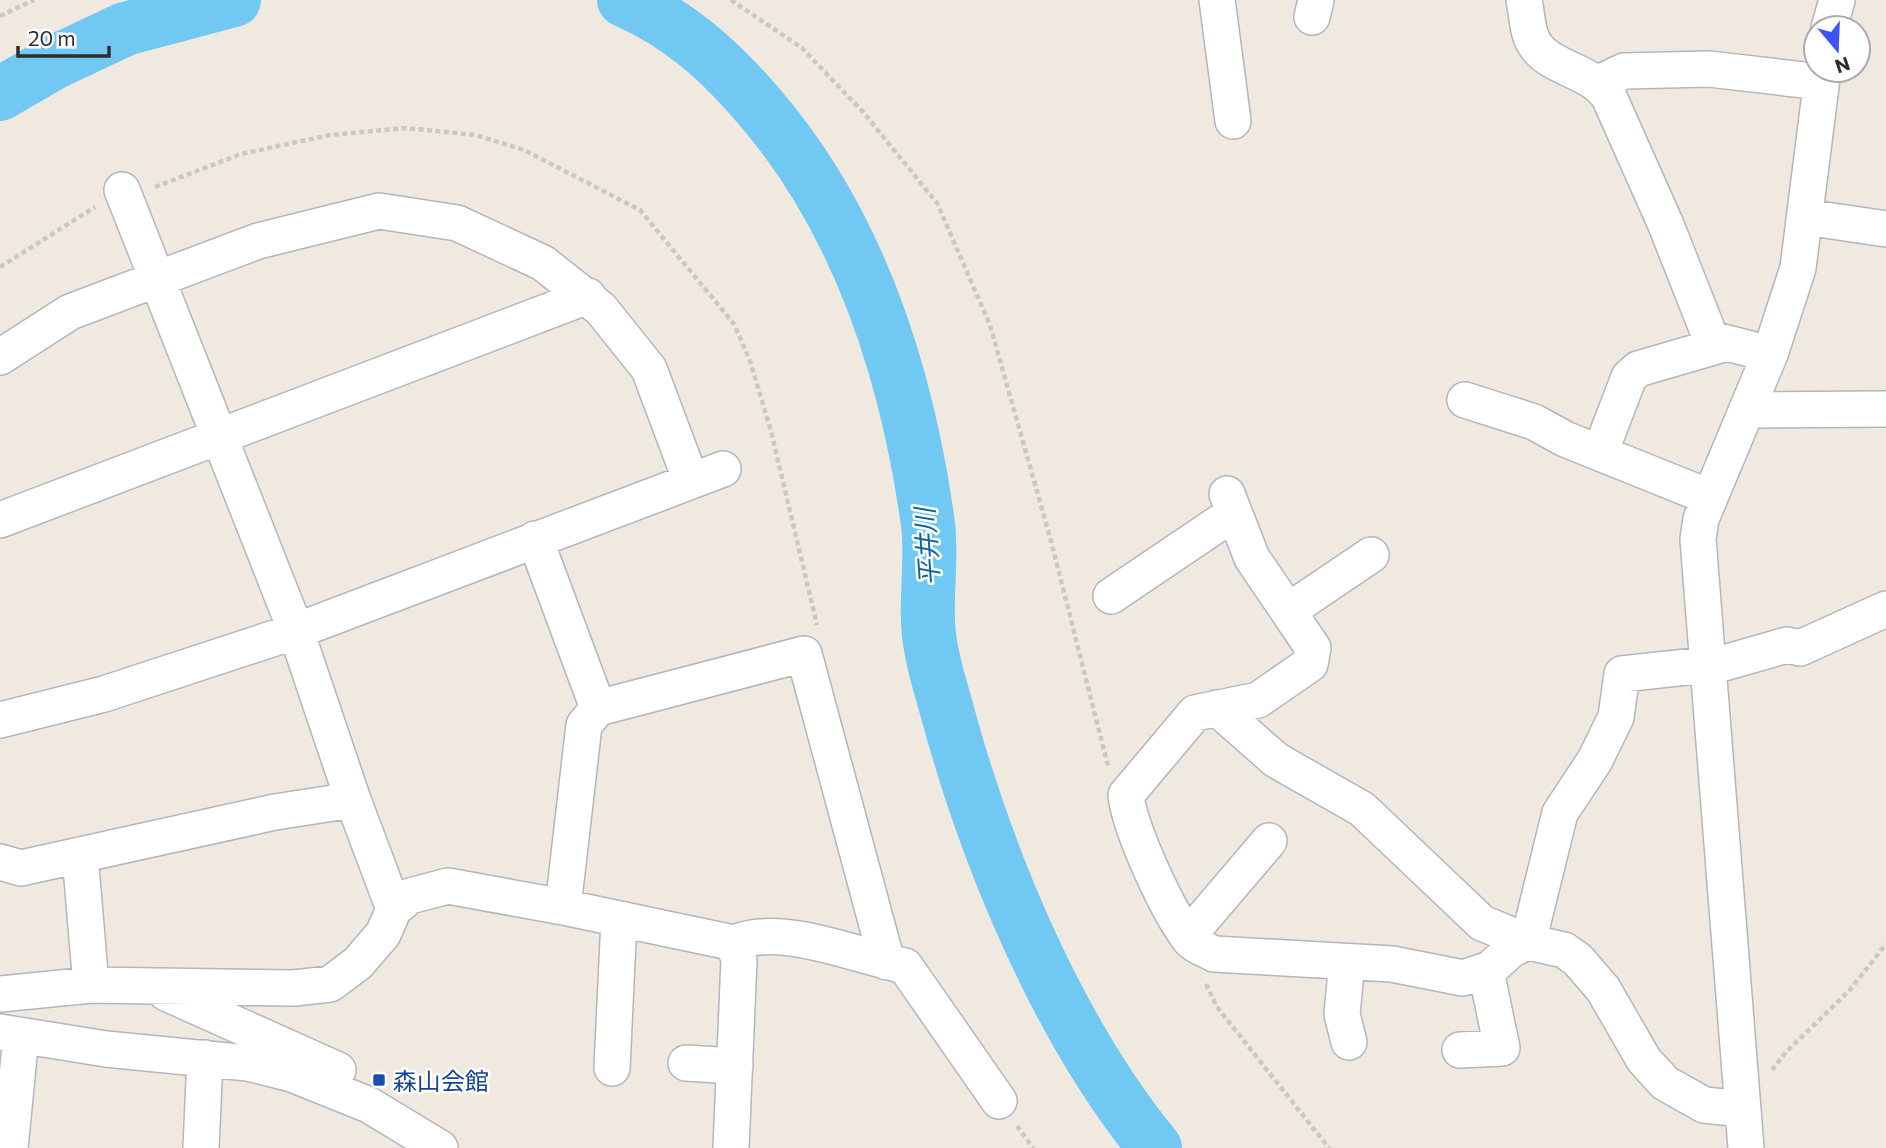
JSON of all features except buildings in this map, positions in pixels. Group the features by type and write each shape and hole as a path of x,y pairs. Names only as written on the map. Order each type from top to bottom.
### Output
{"street":[{"path":"1217,0 1233,121"},
{"path":"1524,0 1533,42 1545,57 1599,83 1609,97 1666,226 1711,339 1770,354"},
{"path":"1599,83 1624,71 1709,69 1802,75"},
{"path":"1744,1130 1698,539 1701,519 1709,497 1770,354 1798,268 1821,84"},
{"path":"122,190 159,278 296,631 353,800 394,909"},
{"path":"0,357 70,312 258,241 379,211 457,223 543,263 588,296 649,369 691,481"},
{"path":"1805,217 1886,229"},
{"path":"0,520 588,296"},
{"path":"1600,453 1629,377 1638,369 1727,343"},
{"path":"1465,400 1534,422 1600,453 1709,497"},
{"path":"1747,410 1886,409"},
{"path":"0,720 104,694 296,631 723,469"},
{"path":"1111,596 1231,503 1252,558 1313,648 1310,664 1258,700 1195,713 1126,795 1128,814 1154,875 1191,941 1213,954 1392,964 1463,978 1486,971 1512,949 1528,942"},
{"path":"535,540 598,708"},
{"path":"1288,611 1371,555"},
{"path":"1528,942 1560,813 1595,760 1616,717 1622,674 1707,666 1787,645 1800,648 1886,609"},
{"path":"563,907 584,725 598,708 804,654 887,962"},
{"path":"1217,708 1276,760 1362,809 1482,923 1528,942 1564,950 1578,960 1603,989 1644,1060 1665,1083 1744,1130"},
{"path":"0,862 21,868 275,812 353,800"},
{"path":"1188,936 1269,841"},
{"path":"80,855 91,985"},
{"path":"0,994 91,985 294,988 330,984 358,963 383,934 394,909 410,896 448,886 734,943 748,938 776,935 905,966 999,1101"},
{"path":"612,1068 619,919"},
{"path":"731,1148 738,960 734,943"},
{"path":"1347,962 1342,1014 1349,1042"},
{"path":"1460,1049 1502,1048 1486,971"},
{"path":"150,986 337,1068 369,1105"},
{"path":"10,1148 10,1034 106,1049 248,1063 292,1074 369,1105 440,1148"},
{"path":"201,1148 205,1058"},
{"path":"686,1063 735,1066"}],"path":[{"path":"0,16 34,0"},
{"path":"731,0 802,48 863,112 937,203 990,325 1051,541 1110,772"},
{"path":"0,267 122,190 158,187 241,154 330,135 406,128 476,135 524,150 640,211 734,324 750,360 771,431 818,630"},
{"path":"1744,1130 1786,1052 1849,991 1886,944"},
{"path":"1205,982 1217,1007 1329,1148"}],"waterway":[{"name":"平井川","path":"0,94 55,62 125,29 234,0"},
{"name":"平井川","path":"624,0 662,20 696,44 757,104 793,149 824,198 850,248 892,355 907,411 928,524 928,617 931,648 965,773 1006,887 1058,999 1120,1102 1155,1148"}],"place":[{"name":"森山会館","path":"379,1080"}]}
